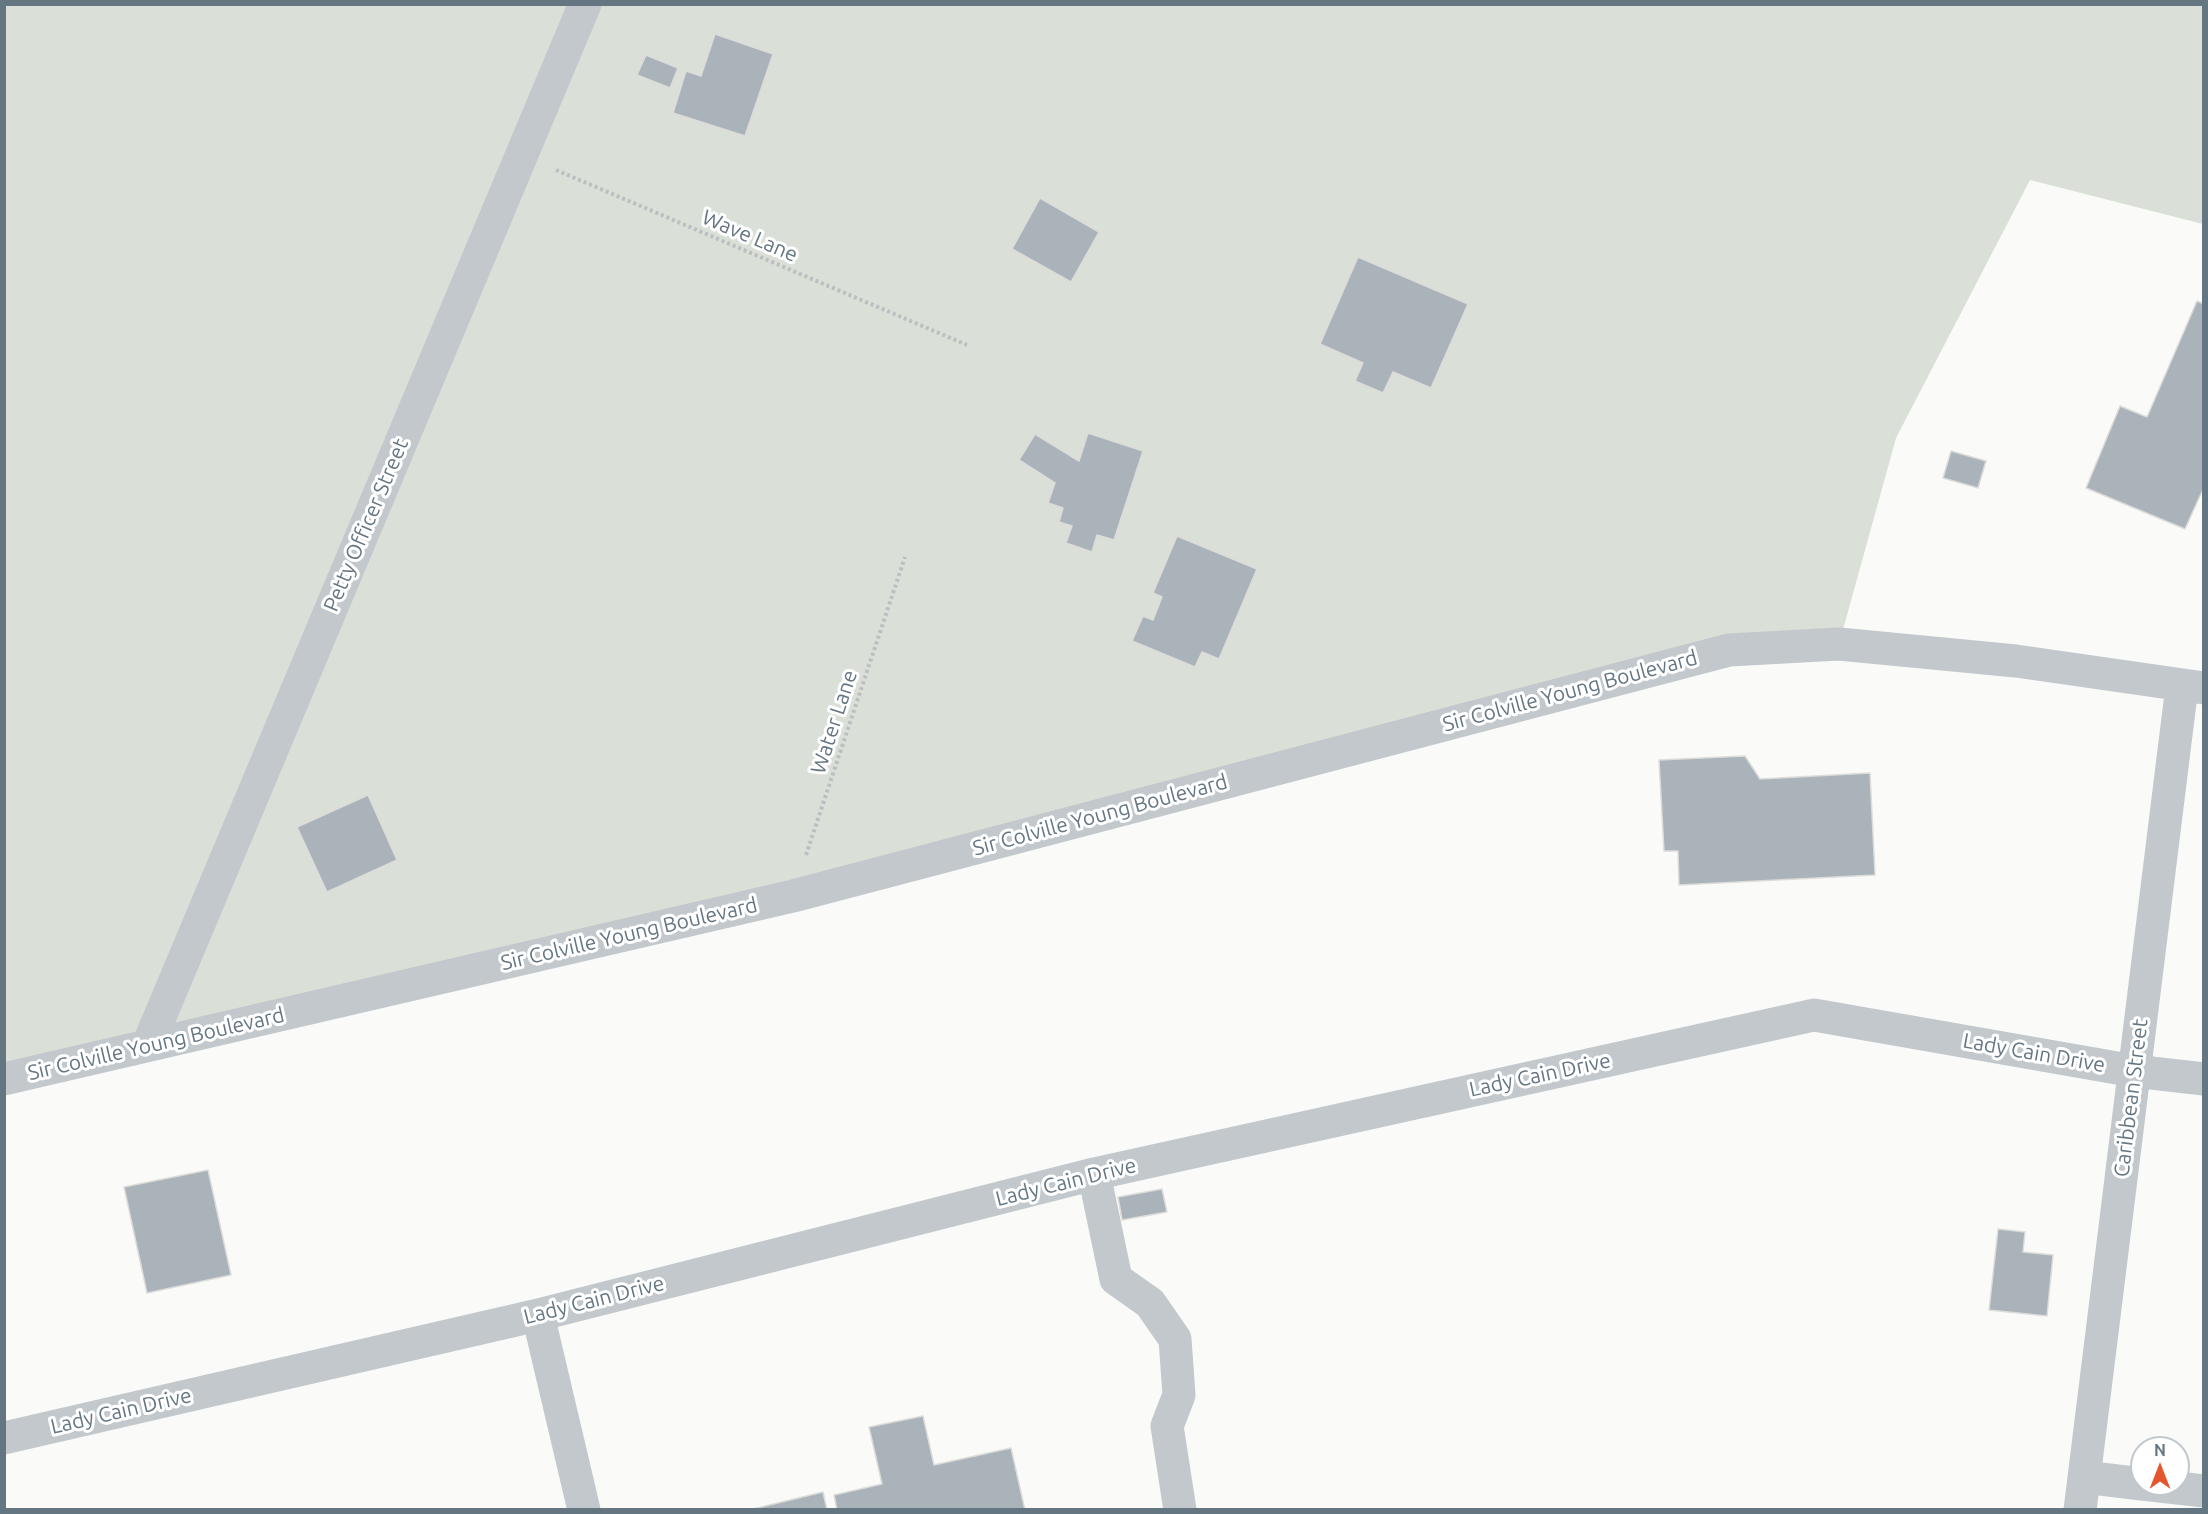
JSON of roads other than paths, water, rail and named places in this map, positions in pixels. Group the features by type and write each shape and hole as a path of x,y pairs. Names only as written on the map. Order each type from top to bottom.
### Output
{"street":[{"name":"Petty Officer Street","path":"148,1046 585,4"},
{"name":"Sir Colville Young Boulevard","path":"4,1079 793,896 1728,650 1839,644 2016,662 2193,687"},
{"name":"Caribbean Street","path":"2080,1509 2134,1071 2193,687"},
{"name":"Lady Cain Drive","path":"4,1438 538,1315 1094,1174 1814,1015 2134,1071 2204,1079"},
{"path":"1094,1174 1116,1279 1150,1303 1175,1339 1179,1395 1167,1426 1180,1509"},
{"path":"538,1315 584,1509"},
{"path":"2084,1477 2130,1483"}]}
